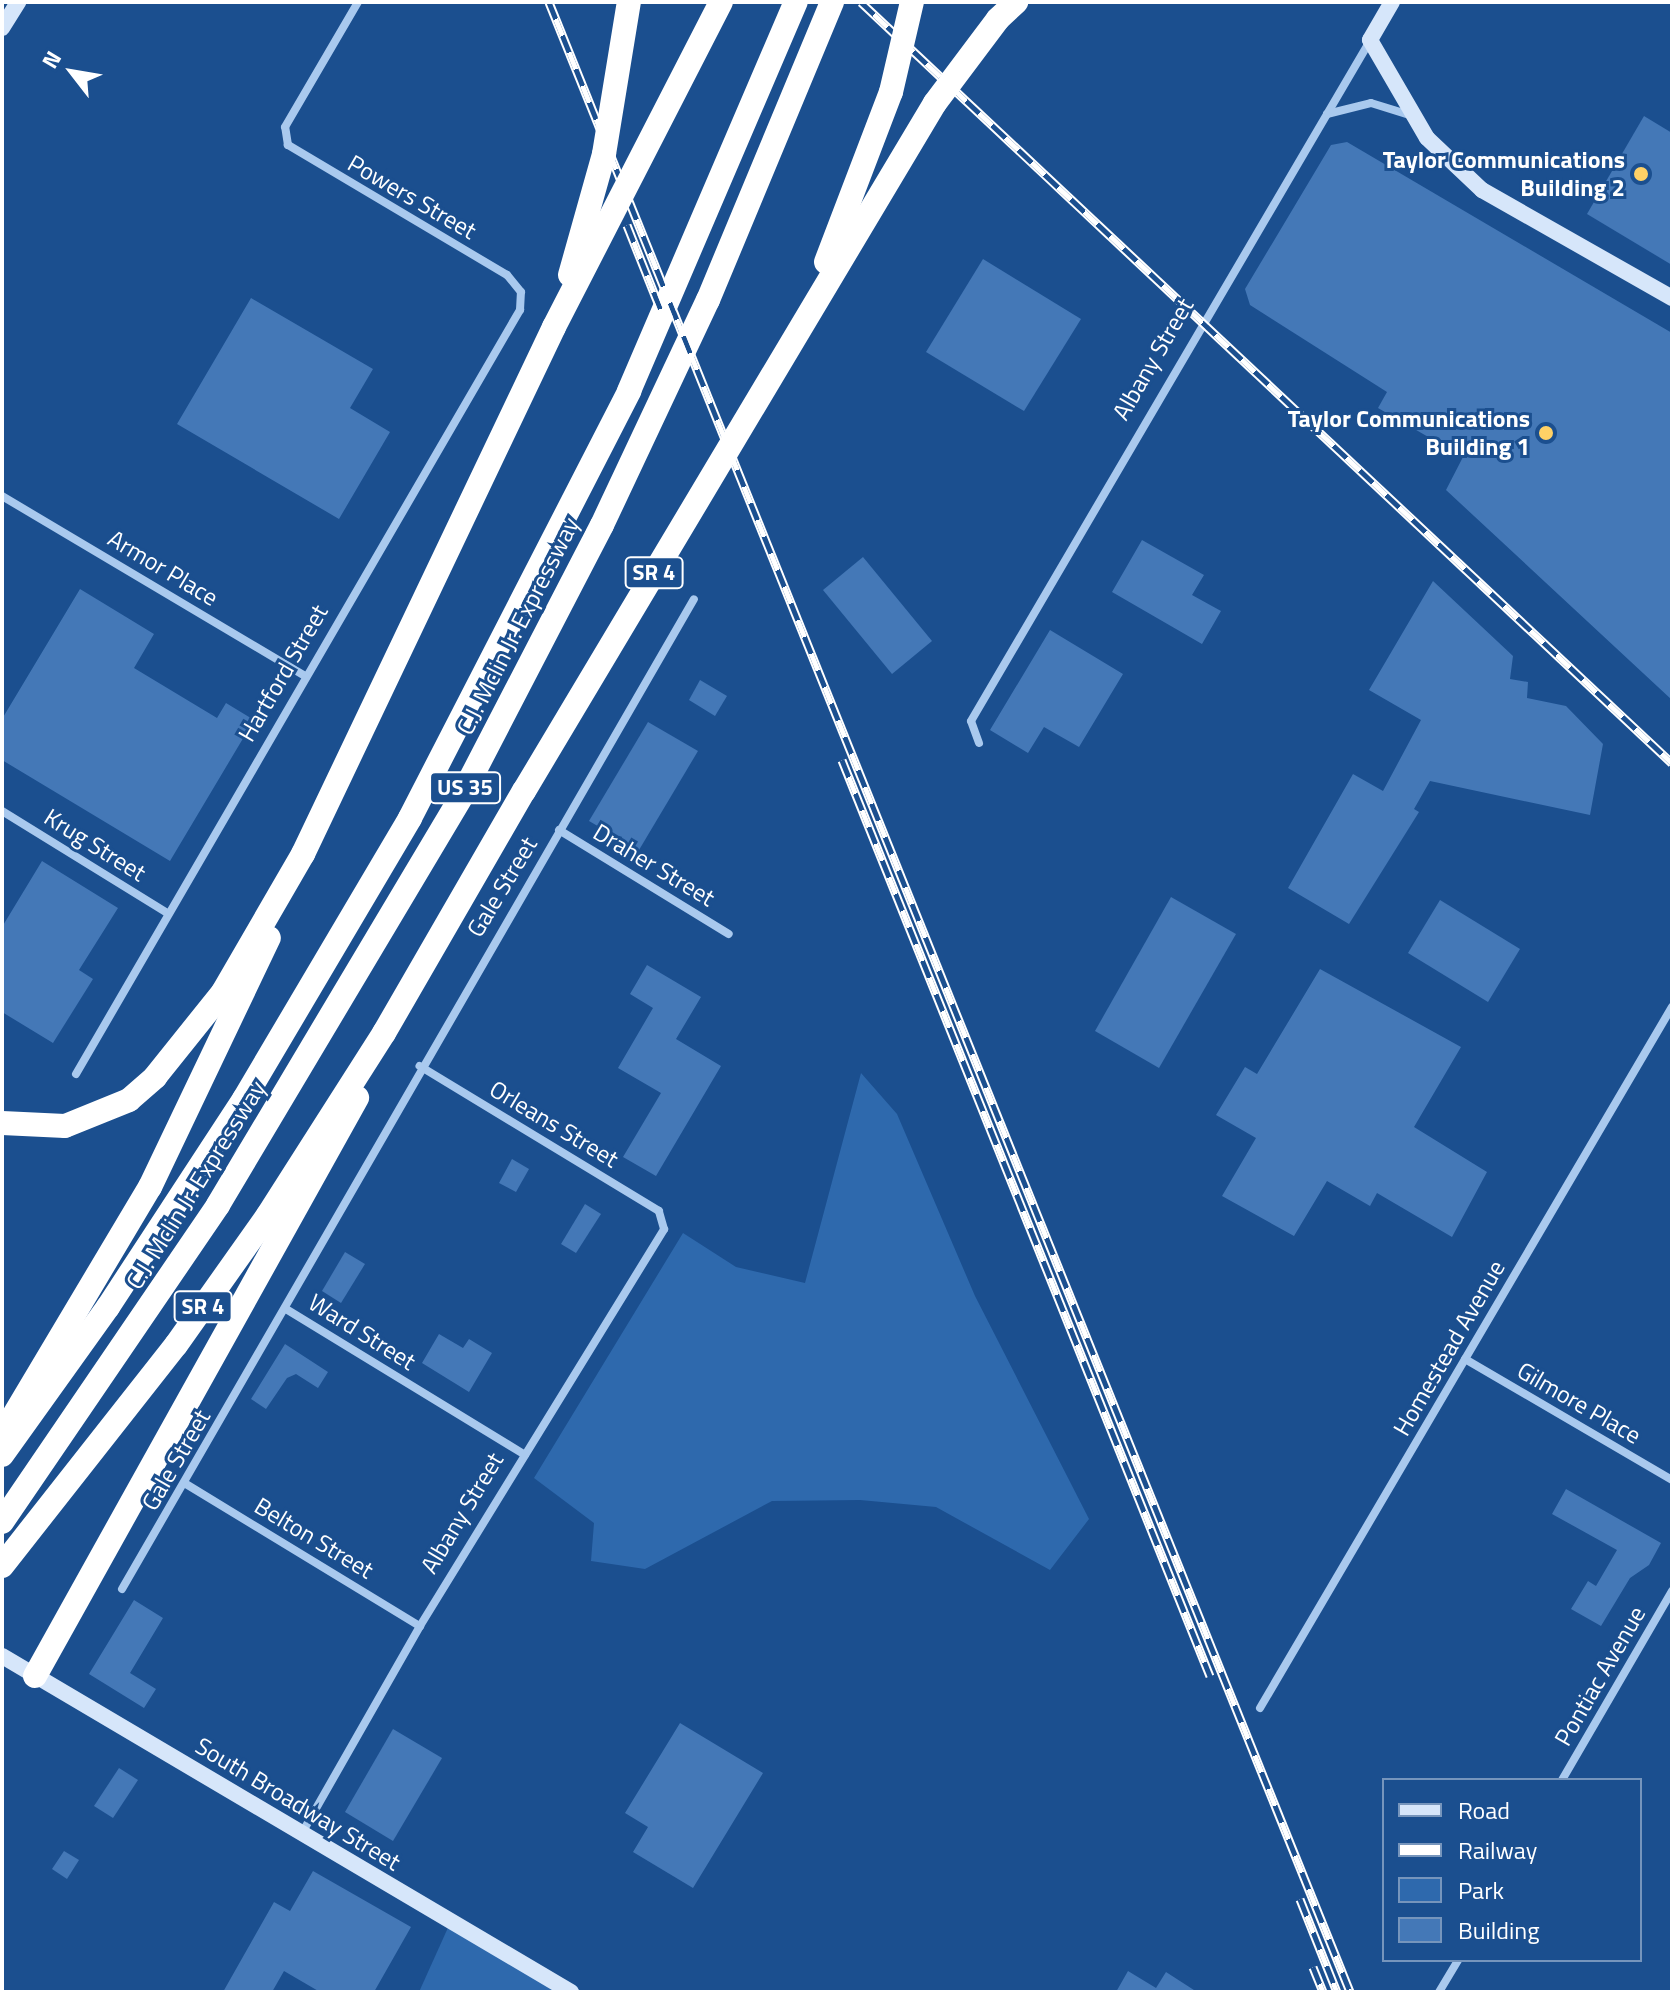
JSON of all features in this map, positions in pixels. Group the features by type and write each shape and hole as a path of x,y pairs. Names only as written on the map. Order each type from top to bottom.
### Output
{"highway":[{"path":"554,327 604,154 629,2"},
{"path":"2,1123 32,1127 87,1121 129,1100 155,1077 223,992 303,854 446,565 554,327 721,2"},
{"name":"C.J. Mclin Jr. Expressway","path":"2,1455 108,1307 244,1099 410,818 629,391 796,2"},
{"name":"C.J. Mclin Jr. Expressway","path":"2,1522 218,1205 462,795 602,525 708,300 832,2"},
{"name":"SR 4","path":"2,1566 176,1345 384,1033 784,355 871,152 912,2"},
{"path":"784,355 935,103 1007,10"},
{"path":"2,1435 150,1187 244,997 303,854"},
{"path":"35,1676 339,1138 384,1033"}],"street":[{"path":"2,28 18,2"},
{"name":"Powers Street","path":"358,2 283,136 300,153 507,275 521,292"},
{"name":"Albany Street","path":"979,743 971,721 1322,116 1392,2"},
{"path":"1370,40 1410,115 1482,190 1672,298"},
{"path":"1322,116 1352,103 1410,115"},
{"name":"Hartford Street","path":"76,1074 304,675 520,310 521,292"},
{"name":"Armor Place","path":"2,496 304,675"},
{"name":"Gale Street","path":"345,1196 694,599"},
{"name":"Krug Street","path":"2,811 167,913"},
{"name":"Draher Street","path":"559,830 729,934"},
{"name":"Homestead Avenue","path":"1260,1708 1672,1007"},
{"name":"Orleans Street","path":"420,1066 664,1219"},
{"name":"Ward Street","path":"345,1196 286,1309 525,1455"},
{"name":"Albany Street","path":"302,1833 420,1626 664,1219"},
{"name":"Gale Street","path":"122,1589 286,1309"},
{"name":"Gilmore Place","path":"1465,1359 1672,1480"},
{"name":"Belton Street","path":"186,1484 420,1626"},
{"name":"Pontiac Avenue","path":"1563,1778 1672,1591"},
{"name":"South Broadway Street","path":"2,1656 571,1992"},
{"path":"1439,1992 1457,1962"}],"green space":[{"path":"861,1073 897,1114 975,1296 1089,1519 1050,1570 936,1507 860,1500 772,1501 645,1569 591,1561 594,1523 534,1478 683,1233 736,1267 805,1283"},
{"path":"451,1921 571,1992 419,1992"}],"building":[{"name":"Taylor Communications Building 2","path":"1644,116 1672,133 1672,265 1587,214"},
{"name":"Taylor Communications Building 1","path":"1347,142 1672,333 1672,700 1446,490 1463,457 1378,408 1387,392 1250,305 1245,289 1331,145"},
{"path":"983,259 1081,319 1024,411 926,352"},
{"path":"251,298 373,369 350,408 390,432 339,519 177,424"},
{"path":"1142,540 1204,575 1192,595 1221,611 1202,644 1112,592"},
{"path":"863,557 932,641 892,674 823,590"},
{"path":"1433,581 1513,656 1510,679 1528,682 1527,698 1566,706 1603,744 1590,815 1430,781 1414,809 1419,812 1349,924 1288,888 1353,774 1383,791 1421,720 1369,690"},
{"path":"80,589 154,634 134,668 217,718 226,703 254,720 170,861 2,760 2,719"},
{"path":"1050,630 1123,674 1079,747 1044,727 1028,753 990,730"},
{"path":"700,680 727,696 715,716 689,700"},
{"path":"648,722 698,751 639,850 589,821"},
{"path":"42,861 118,908 79,970 93,979 53,1043 2,1012 2,927"},
{"path":"1171,897 1236,934 1159,1068 1095,1031"},
{"path":"1440,900 1520,949 1488,1002 1408,953"},
{"path":"647,965 701,997 676,1039 721,1066 656,1176 623,1157 661,1093 618,1068 653,1008 630,994"},
{"path":"1320,969 1461,1047 1414,1127 1487,1172 1452,1237 1377,1193 1370,1206 1327,1181 1294,1236 1222,1196 1256,1138 1216,1115 1245,1067 1257,1074"},
{"path":"512,1159 529,1169 516,1192 499,1183"},
{"path":"585,1204 601,1214 576,1253 561,1244"},
{"path":"345,1252 365,1264 341,1303 322,1291"},
{"path":"439,1334 463,1348 469,1339 492,1353 469,1392 422,1363"},
{"path":"285,1344 328,1372 318,1388 296,1374 287,1378 266,1409 251,1399"},
{"path":"1566,1489 1661,1543 1649,1565 1630,1578 1601,1626 1571,1609 1588,1581 1596,1586 1617,1550 1552,1514"},
{"path":"134,1600 163,1618 130,1673 156,1689 144,1708 89,1674"},
{"path":"680,1723 763,1773 693,1888 633,1852 648,1827 625,1813"},
{"path":"393,1729 442,1758 393,1841 345,1812"},
{"path":"119,1768 138,1780 113,1818 94,1806"},
{"path":"64,1851 79,1860 67,1879 52,1869"},
{"path":"313,1871 411,1927 374,1992 320,1992 284,1971 272,1992 223,1992 274,1902 290,1911"},
{"path":"1128,1971 1156,1988 1166,1972 1197,1992 1116,1992"}],"railway":[{"path":"549,2 1350,1992"},
{"path":"861,2 1672,763"},
{"path":"627,225 664,318"},
{"path":"842,760 1210,1676"},
{"path":"1300,1899 1337,1992"},
{"path":"1313,1967 1323,1992"}],"place":[{"name":"Taylor Communications Building 2","path":"1641,174"},
{"name":"Taylor Communications Building 1","path":"1546,433"}]}
